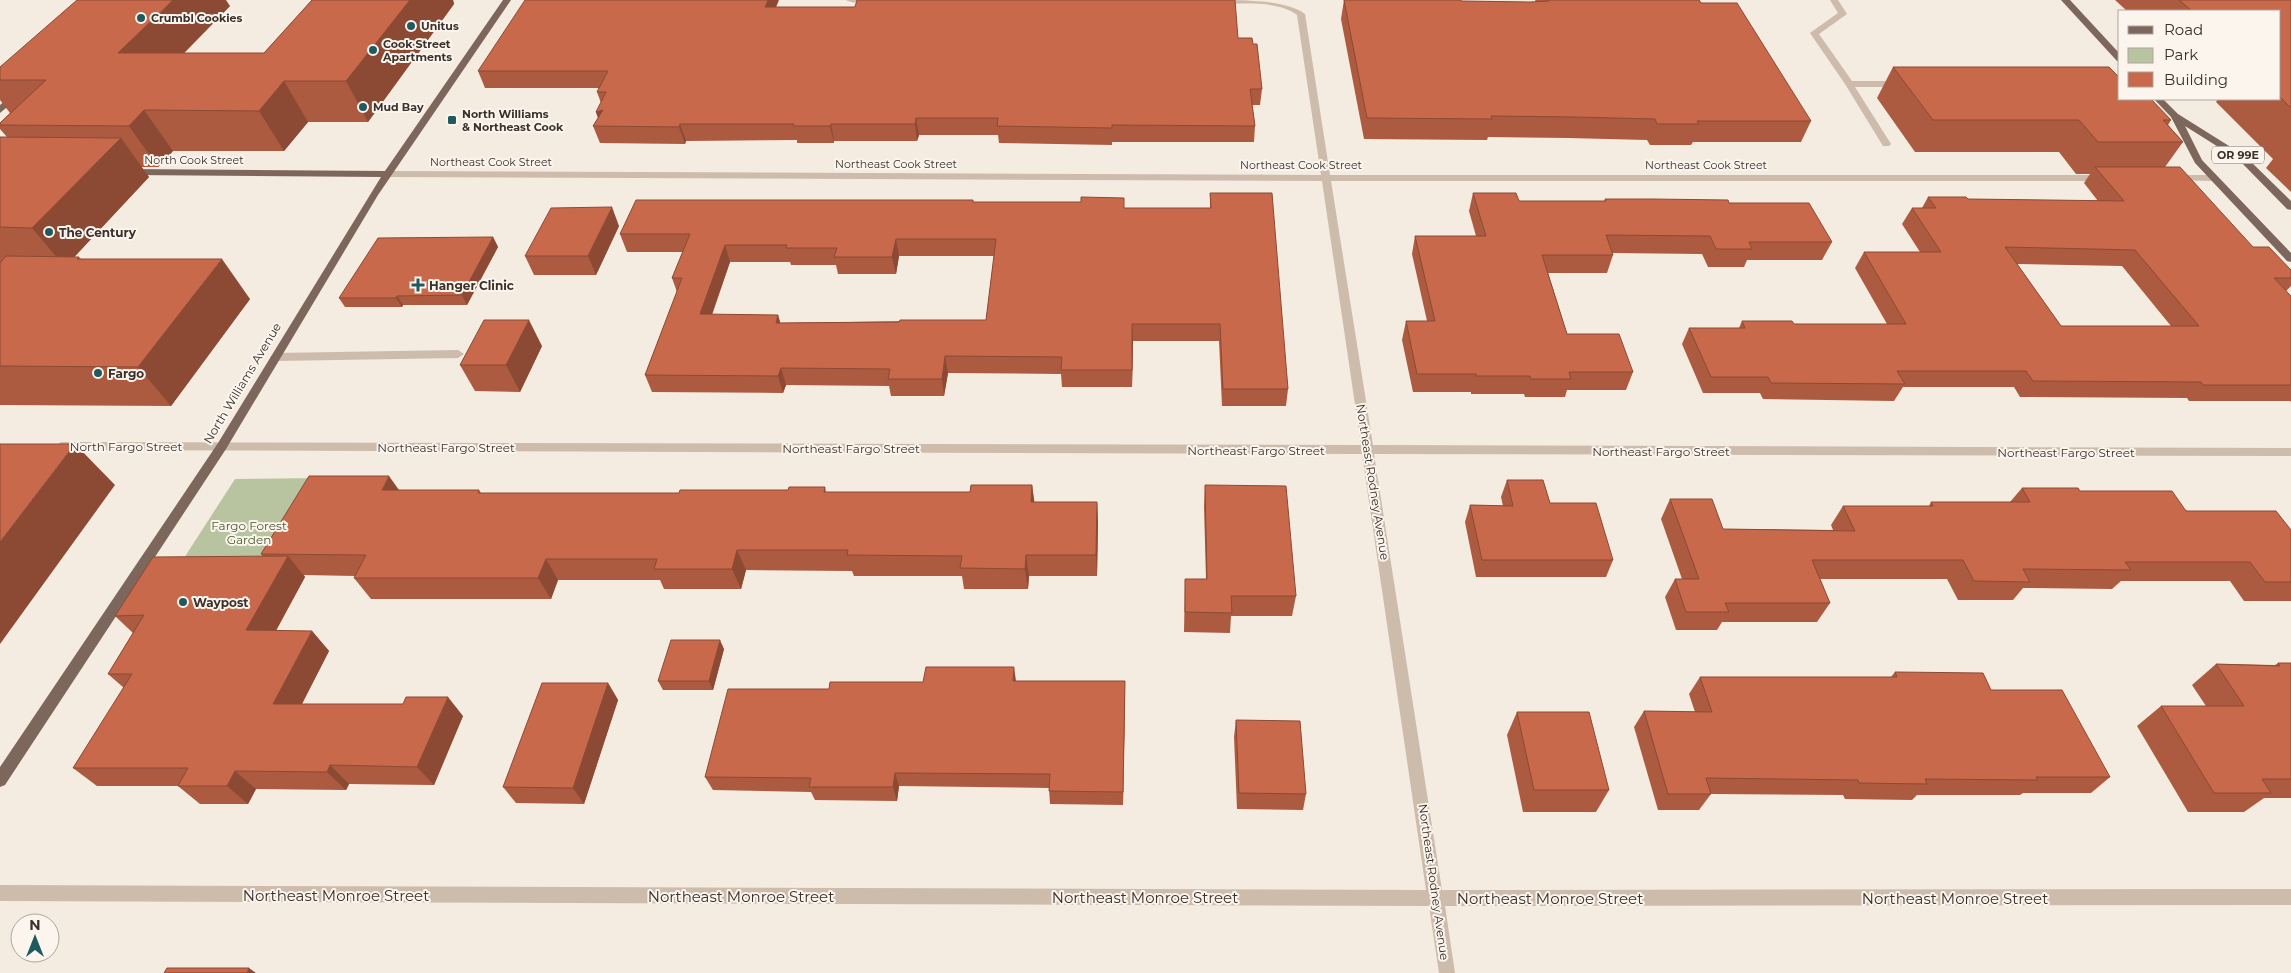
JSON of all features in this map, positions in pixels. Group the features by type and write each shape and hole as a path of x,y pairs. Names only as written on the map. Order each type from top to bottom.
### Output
{"main road":[{"name":"North Williams Avenue","path":"0,780 222,446 388,174 507,0"},
{"path":"2065,0 2118,57"},
{"path":"0,110 21,90"},
{"name":"OR 99E","path":"2159,100 2175,116 2242,158 2291,207"},
{"name":"OR 99E","path":"2175,116 2198,161 2291,259"},
{"name":"North Cook Street","path":"118,172 388,174"}],"street":[{"path":"850,0 879,0"},
{"path":"1834,0 1843,14 1814,33 1849,84 1886,144"},
{"name":"Northeast Rodney Avenue","path":"1215,2 1281,4 1293,7 1301,14 1447,973"},
{"path":"1849,84 1907,84"},
{"name":"Northeast Cook Street","path":"388,174 1327,178 2115,178"},
{"path":"2165,178 2213,178"},
{"path":"276,357 458,354"},
{"name":"North Fargo Street","path":"50,446 222,446"},
{"name":"Northeast Fargo Street","path":"222,446 2291,452"},
{"name":"Northeast Monroe Street","path":"0,893 1436,898 2291,897"}],"green space":[{"name":"Fargo Forest Garden","path":"326,478 272,572 175,572 235,479"}],"building":[{"path":"77,0 173,0 118,53 264,53 312,0 410,0 346,81 284,81 259,111 144,110 129,126 0,125 46,80 0,80 0,67"},
{"path":"525,0 768,0 765,7 855,7 857,0 1235,0 1238,38 1252,38 1253,44 1257,44 1262,89 1250,89 1255,126 1112,125 1112,128 997,126 998,118 916,118 915,124 793,126 794,124 680,124 679,127 593,126 603,110 596,112 606,92 597,92 608,71 478,71"},
{"path":"1344,0 1530,2 1549,0 1699,0 1701,3 1737,3 1811,121 1697,121 1699,124 1657,124 1655,119 1574,117 1491,116 1492,119 1367,118"},
{"path":"2179,0 2291,0 2291,108 2281,98 2281,10 2191,10"},
{"path":"1893,67 2109,67 2118,76 2118,100 2152,100 2171,120 2163,120 2183,142 2098,142 2079,120 1933,120"},
{"path":"0,137 121,138 32,228 0,227"},
{"path":"2095,167 2180,167 2253,247 2269,247 2291,270 2291,278 2274,278 2291,296 2291,385 2203,385 2201,382 2033,381 2026,371 1897,371 1905,384 1771,383 1768,377 1711,377 1689,328 1745,328 1742,321 1792,321 1794,324 1906,324 1864,252 1941,252 1912,208 1936,208 1928,197 2124,201","holes":["2005,247 2135,250 2199,326 2061,326"]},
{"path":"1210,193 1272,193 1288,389 1223,389 1220,324 1132,324 1132,370 1061,370 1062,357 945,356 942,379 888,379 890,369 781,368 778,376 645,375 682,278 672,278 690,234 620,234 636,200 973,200 973,202 1081,202 1081,197 1124,198 1124,208 1211,208","holes":["896,239 996,239 986,320 776,323 778,315 700,314 725,245 787,245 786,248 837,248 834,257 892,257"]},
{"path":"1473,193 1516,193 1519,201 1653,199 1728,200 1729,203 1809,203 1832,242 1749,242 1752,249 1716,249 1710,236 1606,235 1613,255 1542,255 1567,334 1619,334 1633,372 1569,372 1571,379 1531,379 1530,376 1476,376 1476,374 1417,374 1406,321 1435,321 1415,236 1486,236"},
{"path":"612,207 588,256 525,256 551,208"},
{"name":"Hanger Clinic","path":"493,237 462,295 339,298 378,238"},
{"path":"6,256 79,257 77,259 222,259 138,367 0,366 0,263"},
{"path":"484,320 529,320 506,365 460,365"},
{"path":"0,444 75,444 0,542"},
{"path":"309,476 389,476 382,490 479,490 478,493 679,493 680,490 788,490 789,487 825,487 824,492 970,492 971,485 1032,485 1031,502 1097,502 1096,555 1026,555 1025,569 960,568 962,556 847,555 848,550 737,550 732,569 654,569 657,559 546,559 538,578 354,578 366,555 261,554"},
{"path":"1507,480 1543,480 1550,503 1596,503 1613,560 1482,560 1470,505 1513,506"},
{"path":"1205,485 1286,486 1296,596 1231,596 1232,613 1185,612 1185,579 1207,579"},
{"path":"2022,488 2078,488 2080,491 2172,491 2186,511 2276,511 2291,530 2291,582 2265,582 2250,562 2125,562 2131,570 2023,569 2030,582 1974,581 1963,560 1812,560 1830,603 1725,603 1729,612 1686,612 1675,579 1699,579 1670,499 1712,499 1723,529 1855,531 1843,506 1933,506 1931,502 2030,502"},
{"path":"288,556 246,630 312,631 273,704 403,704 406,697 448,697 417,767 330,765 327,772 235,771 227,786 178,786 188,768 73,768 132,674 108,674 144,615 115,616 153,557"},
{"path":"671,640 720,640 709,681 658,681"},
{"path":"2278,663 2291,663 2291,779 2262,779 2271,793 2214,793 2161,706 2244,706 2216,664 2280,666"},
{"path":"926,667 1014,667 1013,681 1125,681 1123,792 1049,791 1050,774 895,773 893,787 809,787 811,778 705,777 728,689 829,689 830,682 923,682"},
{"path":"1895,672 1983,673 1991,690 2062,690 2110,777 2036,777 2038,780 1925,779 1927,784 1859,783 1858,780 1706,778 1711,794 1668,794 1644,711 1712,712 1700,677 1897,677"},
{"path":"542,683 608,683 573,788 503,787"},
{"path":"1517,712 1589,712 1609,790 1534,790"},
{"path":"1236,720 1300,721 1306,794 1239,793"},
{"path":"167,968 249,968 247,973 164,973"}],"place":[{"name":"Crumbl Cookies","path":"141,18"},
{"name":"Unitus","path":"411,26"},
{"name":"Cook Street Apartments","path":"373,50"},
{"name":"Mud Bay","path":"363,107"},
{"name":"North Williams & Northeast Cook","path":"452,120"},
{"name":"The Century","path":"49,232"},
{"name":"Hanger Clinic","path":"418,285"},
{"name":"Fargo","path":"98,373"},
{"name":"Waypost","path":"183,602"}]}
